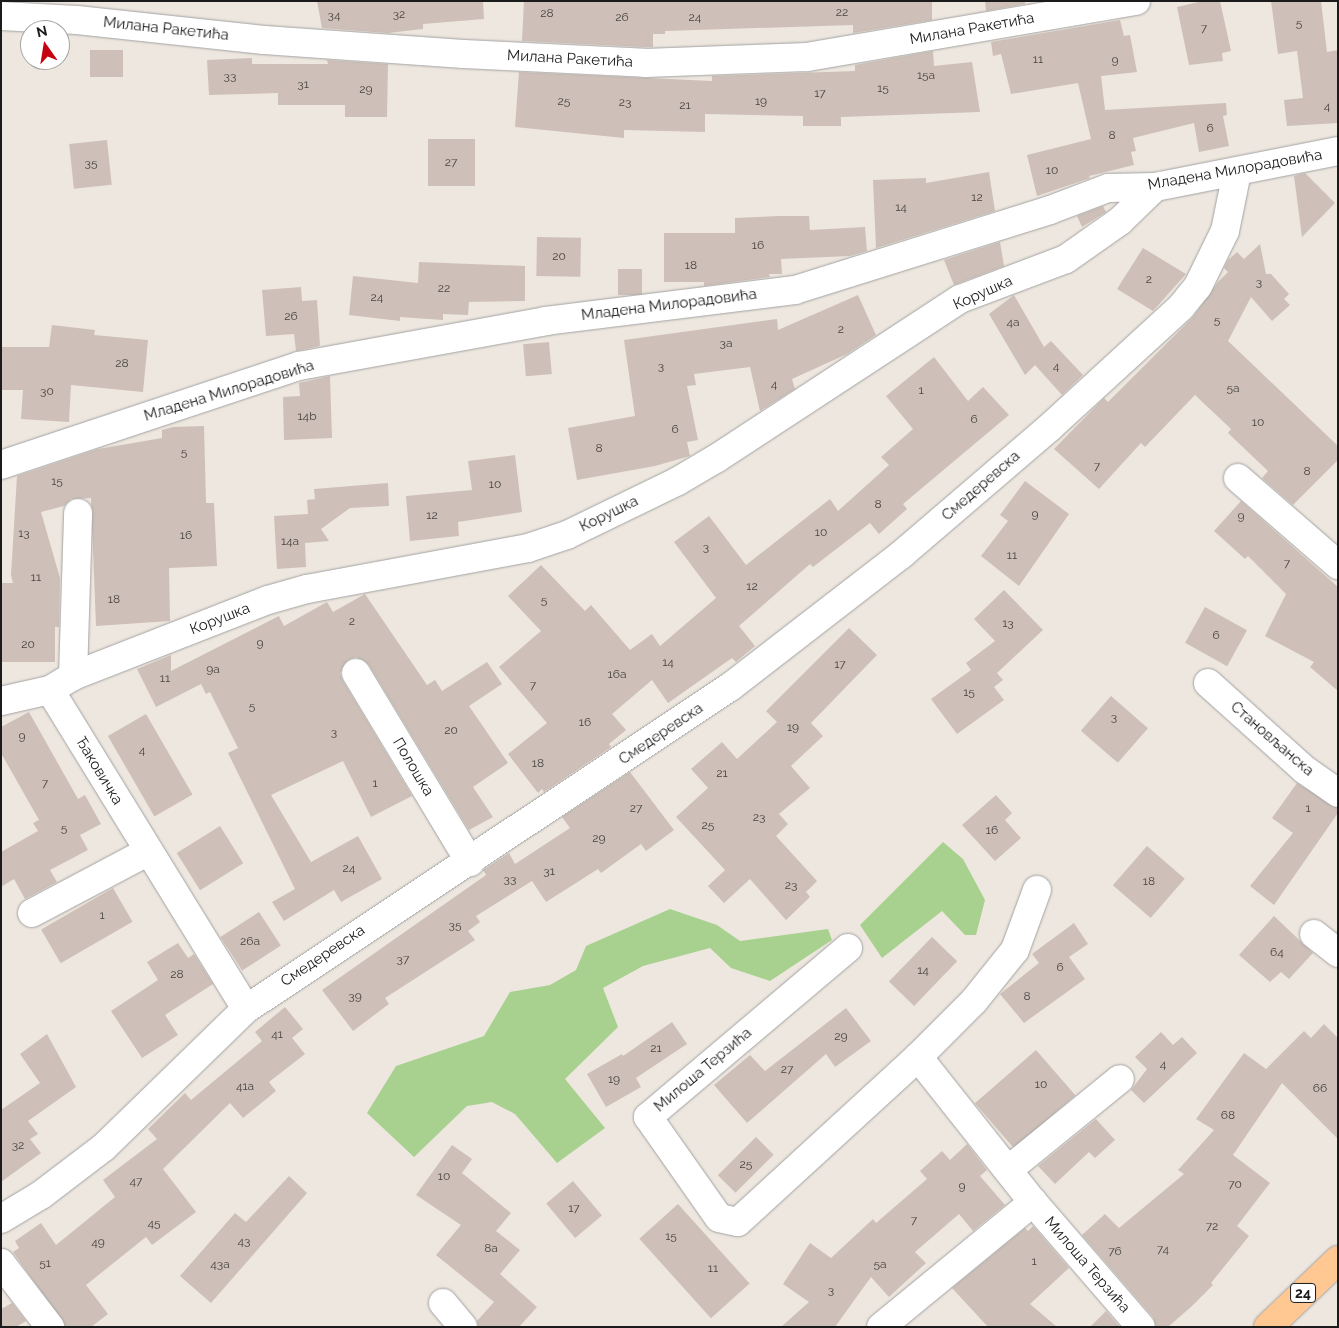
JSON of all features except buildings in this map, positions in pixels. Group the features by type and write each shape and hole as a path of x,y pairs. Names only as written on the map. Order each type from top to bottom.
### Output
{"main road":[{"name":"24","path":"1268,1327 1338,1260"}],"street":[{"name":"Милана Ракетића","path":"1,16 77,20 264,40 464,54 693,62 807,57 1136,1"},
{"name":"Младена Милорадовића","path":"1,465 299,366 546,321 795,290 1050,210 1108,188 1155,187 1338,151"},
{"name":"Смедеревска","path":"1,1219 41,1195 104,1147 246,1009 364,928 470,862 730,687 902,554 1049,428 1181,307 1198,286 1225,231 1238,172"},
{"name":"Корушка","path":"1,701 50,690 73,676 268,600 307,590 528,548 567,535 678,481 717,458 960,299 1066,259 1120,221 1155,187"},
{"path":"1238,478 1338,565"},
{"path":"73,676 78,513"},
{"name":"Полошка","path":"356,673 470,862"},
{"name":"Становљанска","path":"1208,683 1304,770 1338,793"},
{"name":"Ђаковичка","path":"50,690 147,852 246,1009"},
{"path":"32,913 147,852"},
{"name":"Милоша Терзића","path":"848,948 648,1117 719,1218 738,1222 918,1057 974,1001 1015,950 1037,890"},
{"path":"1314,934 1338,953"},
{"name":"Милоша Терзића","path":"918,1057 1033,1202 1141,1327"},
{"path":"1008,1170 1120,1078"},
{"name":"Милоша Терзића","path":"881,1327 908,1302 1033,1202"},
{"path":"1,1263 50,1327"},
{"path":"442,1303 463,1327"}],"green space":[{"path":"943,842 963,859 985,900 976,935 965,935 942,911 882,958 860,925"},
{"path":"670,909 717,925 740,941 828,929 832,940 770,981 731,968 710,948 643,966 603,988 618,1027 565,1079 605,1128 557,1163 515,1114 492,1102 467,1106 414,1157 367,1113 396,1066 484,1036 510,992 550,985 576,970 586,946"}]}
